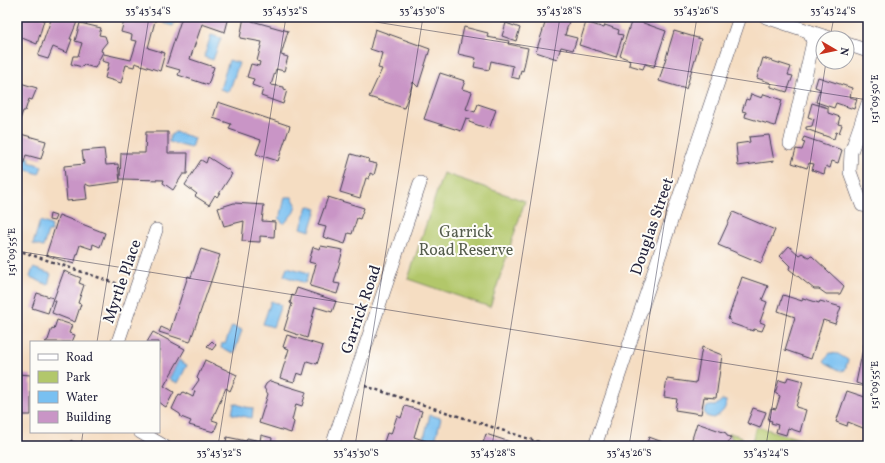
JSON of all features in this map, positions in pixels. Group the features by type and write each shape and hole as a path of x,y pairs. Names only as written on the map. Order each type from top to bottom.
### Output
{"street":[{"name":"Douglas Street","path":"595,446 740,17"},
{"path":"766,17 815,33"},
{"path":"790,144 813,42 808,31"},
{"path":"855,47 868,51"},
{"path":"868,103 851,152 850,172 862,205 868,206"},
{"name":"Garrick Road","path":"332,446 420,183"},
{"name":"Myrtle Place","path":"118,341 156,230"},
{"path":"142,433 164,446"}],"path":[{"path":"17,250 136,290"},
{"path":"353,382 551,446"}],"green space":[{"name":"Garrick Road Reserve","path":"443,173 525,201 490,307 408,279"},
{"path":"756,426 809,442 808,446 751,446"},
{"path":"730,433 742,437 744,446 729,446 732,437 728,435"}],"water":[{"path":"162,17 176,17 173,26 163,23"},
{"path":"211,35 221,38 213,60 204,57"},
{"path":"229,60 239,63 229,92 220,89"},
{"path":"175,132 194,138 191,148 169,142 170,136"},
{"path":"25,156 30,158 29,162 42,166 39,174 21,168"},
{"path":"285,197 292,197 296,204 294,212 284,224 278,218 281,215"},
{"path":"308,206 317,209 310,231 301,228"},
{"path":"40,221 51,225 52,232 48,232 43,247 33,244"},
{"path":"287,267 309,273 305,283 284,276"},
{"path":"33,268 51,274 48,285 30,277"},
{"path":"271,301 281,305 273,327 263,324"},
{"path":"232,326 242,330 234,353 221,348 222,343 225,344"},
{"path":"830,353 838,354 848,360 845,370 841,371 824,361"},
{"path":"179,360 187,365 178,383 169,379"},
{"path":"722,400 726,401 726,404 718,415 713,418 706,416 704,411 706,408 715,406"},
{"path":"234,403 253,408 252,418 232,414"},
{"path":"430,415 441,418 435,441 424,438"}],"building":[{"path":"18,17 45,17 37,44 17,36"},
{"path":"52,17 79,17 70,39 72,39 67,53 53,47 48,59 38,56"},
{"path":"125,17 156,17 148,48 165,53 160,71 135,63 134,67 126,65 121,83 105,78 109,63 102,61 104,54 131,60 137,41 131,40 132,35 121,32"},
{"path":"182,17 229,17 225,32 202,24 190,59 214,67 208,85 178,75 180,70 166,66"},
{"path":"244,17 253,18 252,21 288,31 281,55 288,57 284,71 276,69 271,85 284,87 284,89 287,90 283,104 261,96 263,89 252,85 254,79 247,77 251,64 259,66 260,62 257,61 262,42 240,38"},
{"path":"500,17 517,17 516,22"},
{"path":"547,17 566,18 565,20 569,21 565,35 577,38 573,50 561,47 557,59 536,52"},
{"path":"632,19 666,31 654,67 645,64 643,69 629,65 630,60 620,56"},
{"path":"586,22 604,28 605,25 619,30 618,34 623,35 616,57 579,45"},
{"path":"80,23 101,28 99,35 105,36 107,42 102,48 101,51 103,52 95,68 71,64 73,56 78,56 82,43 75,41"},
{"path":"506,23 520,28 516,41 502,36"},
{"path":"464,27 488,33 487,37 509,41 508,44 528,48 523,71 521,70 519,79 511,77 513,66 491,61 489,70 474,67 476,58 458,54"},
{"path":"375,29 430,49 418,87 413,82 404,108 369,97 382,69 378,68 382,53 370,49"},
{"path":"674,31 701,39 686,89 659,81"},
{"path":"763,58 791,67 788,75 793,76 787,92 771,87 771,83 757,78"},
{"path":"440,73 465,81 462,89 472,92 466,109 475,112 478,104 496,110 489,129 469,122 470,119 466,118 461,131 424,119"},
{"path":"818,77 852,88 850,97 857,99 854,109 836,103 834,108 816,102 820,89 815,87"},
{"path":"17,82 37,88 32,100 29,99 25,111 23,111 17,128"},
{"path":"751,94 762,98 764,94 782,100 775,126 745,117 746,112 742,111 746,99 749,100"},
{"path":"218,102 290,126 278,161 256,154 261,140 229,129 231,124 213,118"},
{"path":"812,103 828,108 828,113 840,117 838,124 842,125 839,133 836,132 834,139 806,129 806,127 812,126 814,119 808,117"},
{"path":"146,132 168,132 168,153 188,153 187,174 183,174 173,190 163,183 164,180 120,179 121,153 145,153"},
{"path":"17,133 46,141 41,159 26,155 21,173 17,172"},
{"path":"769,135 774,161 738,166 736,144 750,142 749,137"},
{"path":"804,137 842,150 838,163 832,161 830,168 826,166 824,174 812,170 814,164 809,163 807,168 792,163 796,149 802,150 805,142 802,141"},
{"path":"104,149 106,165 118,164 120,182 90,186 85,184 87,199 67,201 64,166 84,164 82,151"},
{"path":"351,154 369,159 368,162 377,164 374,175 370,173 369,179 366,178 360,198 340,192"},
{"path":"208,157 230,171 229,172 232,174 217,197 215,195 209,205 195,196 197,194 185,185 201,160 206,163"},
{"path":"328,197 364,208 360,219 357,218 352,234 348,233 345,244 323,237 326,227 318,225"},
{"path":"234,203 264,205 262,221 275,222 274,237 260,236 260,242 242,241 244,221 224,226 218,208"},
{"path":"868,209 868,223 864,222"},
{"path":"733,212 775,230 761,263 718,245"},
{"path":"50,214 56,216 54,221 49,220"},
{"path":"59,215 105,233 100,247 93,244 92,249 80,245 74,264 46,255"},
{"path":"321,246 343,250 334,283 340,284 337,294 310,286 316,264 309,262 313,247 320,249"},
{"path":"789,246 799,255 802,253 808,257 812,256 844,286 840,294 826,294 819,289 814,289 789,269 790,266 780,256"},
{"path":"201,249 220,255 190,342 159,332 161,327 170,331 188,276 191,277"},
{"path":"64,271 81,278 79,283 84,285 78,303 81,304 75,322 52,313 56,301 53,301"},
{"path":"742,277 768,286 762,300 767,302 760,322 765,324 762,331 754,329 753,331 730,323 731,321 728,319"},
{"path":"297,288 336,301 332,312 315,307 307,338 284,330 292,304 290,303 292,295 294,296"},
{"path":"37,293 53,298 48,313 32,308"},
{"path":"783,295 802,301 803,298 841,307 835,324 823,320 811,359 785,350 795,317 778,311"},
{"path":"57,320 72,325 69,333 75,335 72,341 46,341 52,328 54,329"},
{"path":"153,332 185,349 164,386 174,392 166,407 160,404 160,341 148,341"},
{"path":"287,335 323,346 317,364 307,361 303,375 297,373 294,382 280,378 289,349 283,347"},
{"path":"212,341 216,345 212,350 207,346"},
{"path":"867,342 868,387 856,383 864,344"},
{"path":"702,347 722,355 716,398 704,397 701,414 675,410 677,399 664,397 667,379 696,383"},
{"path":"205,360 237,375 230,391 226,388 212,420 218,422 214,432 189,425 191,421 181,417 180,414 172,409 179,394 181,395 183,392 193,397 195,391 192,390 199,380 197,378"},
{"path":"17,374 30,375 30,415 23,415 19,406 21,389 17,389"},
{"path":"788,377 803,381 796,407 806,410 800,432 788,428 786,435 776,432 778,425 771,423 772,421 768,420 771,408 776,409 780,396 775,393 779,380 786,382"},
{"path":"270,381 306,392 302,406 296,404 292,420 294,422 291,433 259,423 268,394 264,388"},
{"path":"847,391 868,398 868,430 848,422 847,426 836,422"},
{"path":"405,406 422,411 414,437 441,446 391,446 391,444 384,442 387,433 391,434 397,416 401,418"},
{"path":"753,408 766,412 760,428 747,423"},
{"path":"697,423 726,433 727,436 731,437 727,446 703,446 691,442"},
{"path":"486,434 522,446 482,446"},
{"path":"261,435 272,438 271,446 225,446 227,437 246,441 247,438 260,441"},
{"path":"649,437 673,446 646,446"},
{"path":"71,440 79,446 69,446"}]}
